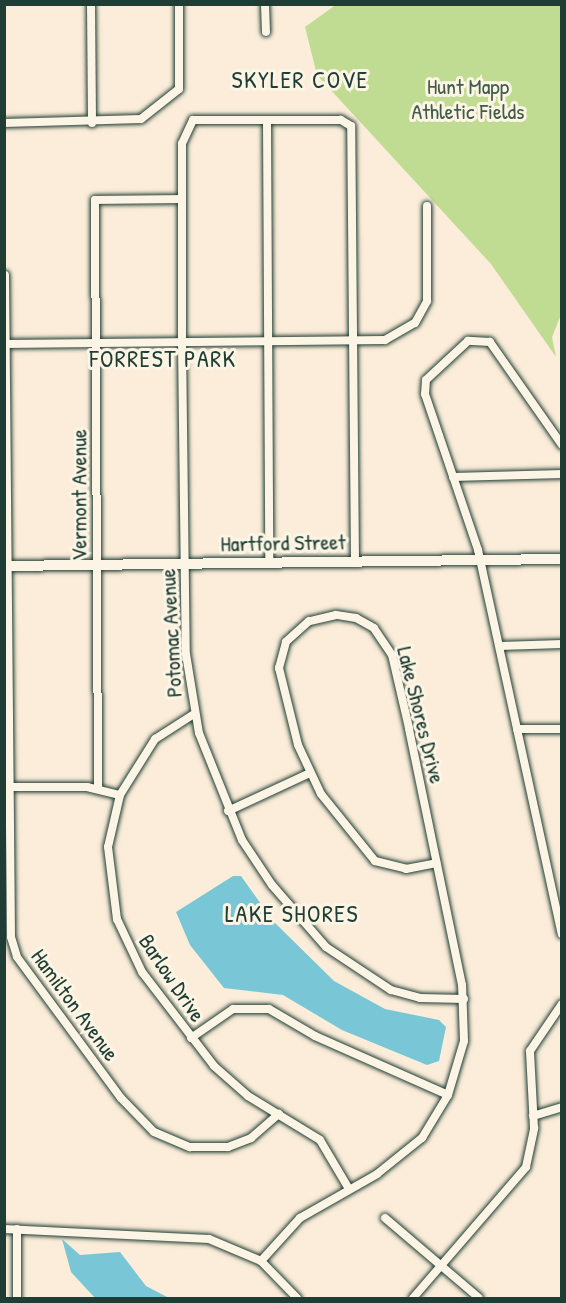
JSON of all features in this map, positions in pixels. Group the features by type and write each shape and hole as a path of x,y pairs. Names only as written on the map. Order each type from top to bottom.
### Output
{"street":[{"path":"91,4 92,123"},
{"path":"4,123 92,123 141,119 168,99 180,84 179,4"},
{"path":"265,4 266,32"},
{"path":"269,563 267,121 347,122 352,129 355,562"},
{"name":"Potomac Avenue","path":"267,121 187,125 181,199 182,343 186,654 194,714 228,811 272,885 341,960 406,995 464,999"},
{"name":"Vermont Avenue","path":"98,789 95,200 181,199"},
{"path":"5,344 352,342 394,337 424,309 427,206"},
{"name":"Hamilton Avenue","path":"5,275 7,787 11,937 16,957 121,1098 154,1132 202,1149 251,1138 279,1114"},
{"path":"561,445 495,346 468,341 430,374 425,387 480,560 561,934"},
{"path":"453,477 561,474"},
{"name":"Hartford Street","path":"6,566 561,560"},
{"name":"Lake Shores Drive","path":"261,1261 300,1218 408,1152 448,1095 464,1041 464,999 436,863 392,655 374,628 346,616 320,617 299,628 280,660 289,716 310,773 343,828 375,861 406,869 436,863"},
{"path":"500,646 561,645"},
{"name":"Barlow Drive","path":"194,714 155,739 120,795 108,847 117,919 141,972 191,1038 233,1084 320,1140 349,1189"},
{"path":"517,729 561,729"},
{"path":"228,811 310,773"},
{"path":"7,787 98,789 120,795"},
{"path":"413,1299 444,1269 521,1177 533,1142 530,1051 561,1004"},
{"path":"191,1038 233,1009 269,1009 315,1036 448,1095"},
{"path":"533,1116 561,1107"},
{"path":"385,1218 479,1299"},
{"path":"17,1228 17,1299"},
{"path":"4,1229 199,1237 261,1261 297,1299"}],"green space":[{"name":"Hunt Mapp Athletic Fields","path":"337,4 561,5 562,312 552,337 556,357 491,264 317,75 305,27"}],"water":[{"path":"233,876 241,876 273,921 334,981 385,1009 439,1020 446,1027 439,1061 427,1065 342,1030 283,995 224,988 190,945 176,912"},
{"path":"62,1239 80,1255 120,1252 146,1286 169,1298 95,1298 71,1272"}],"district":[{"name":"SKYLER COVE","path":"300,80"},
{"name":"FORREST PARK","path":"163,359"},
{"name":"LAKE SHORES","path":"292,914"}]}
